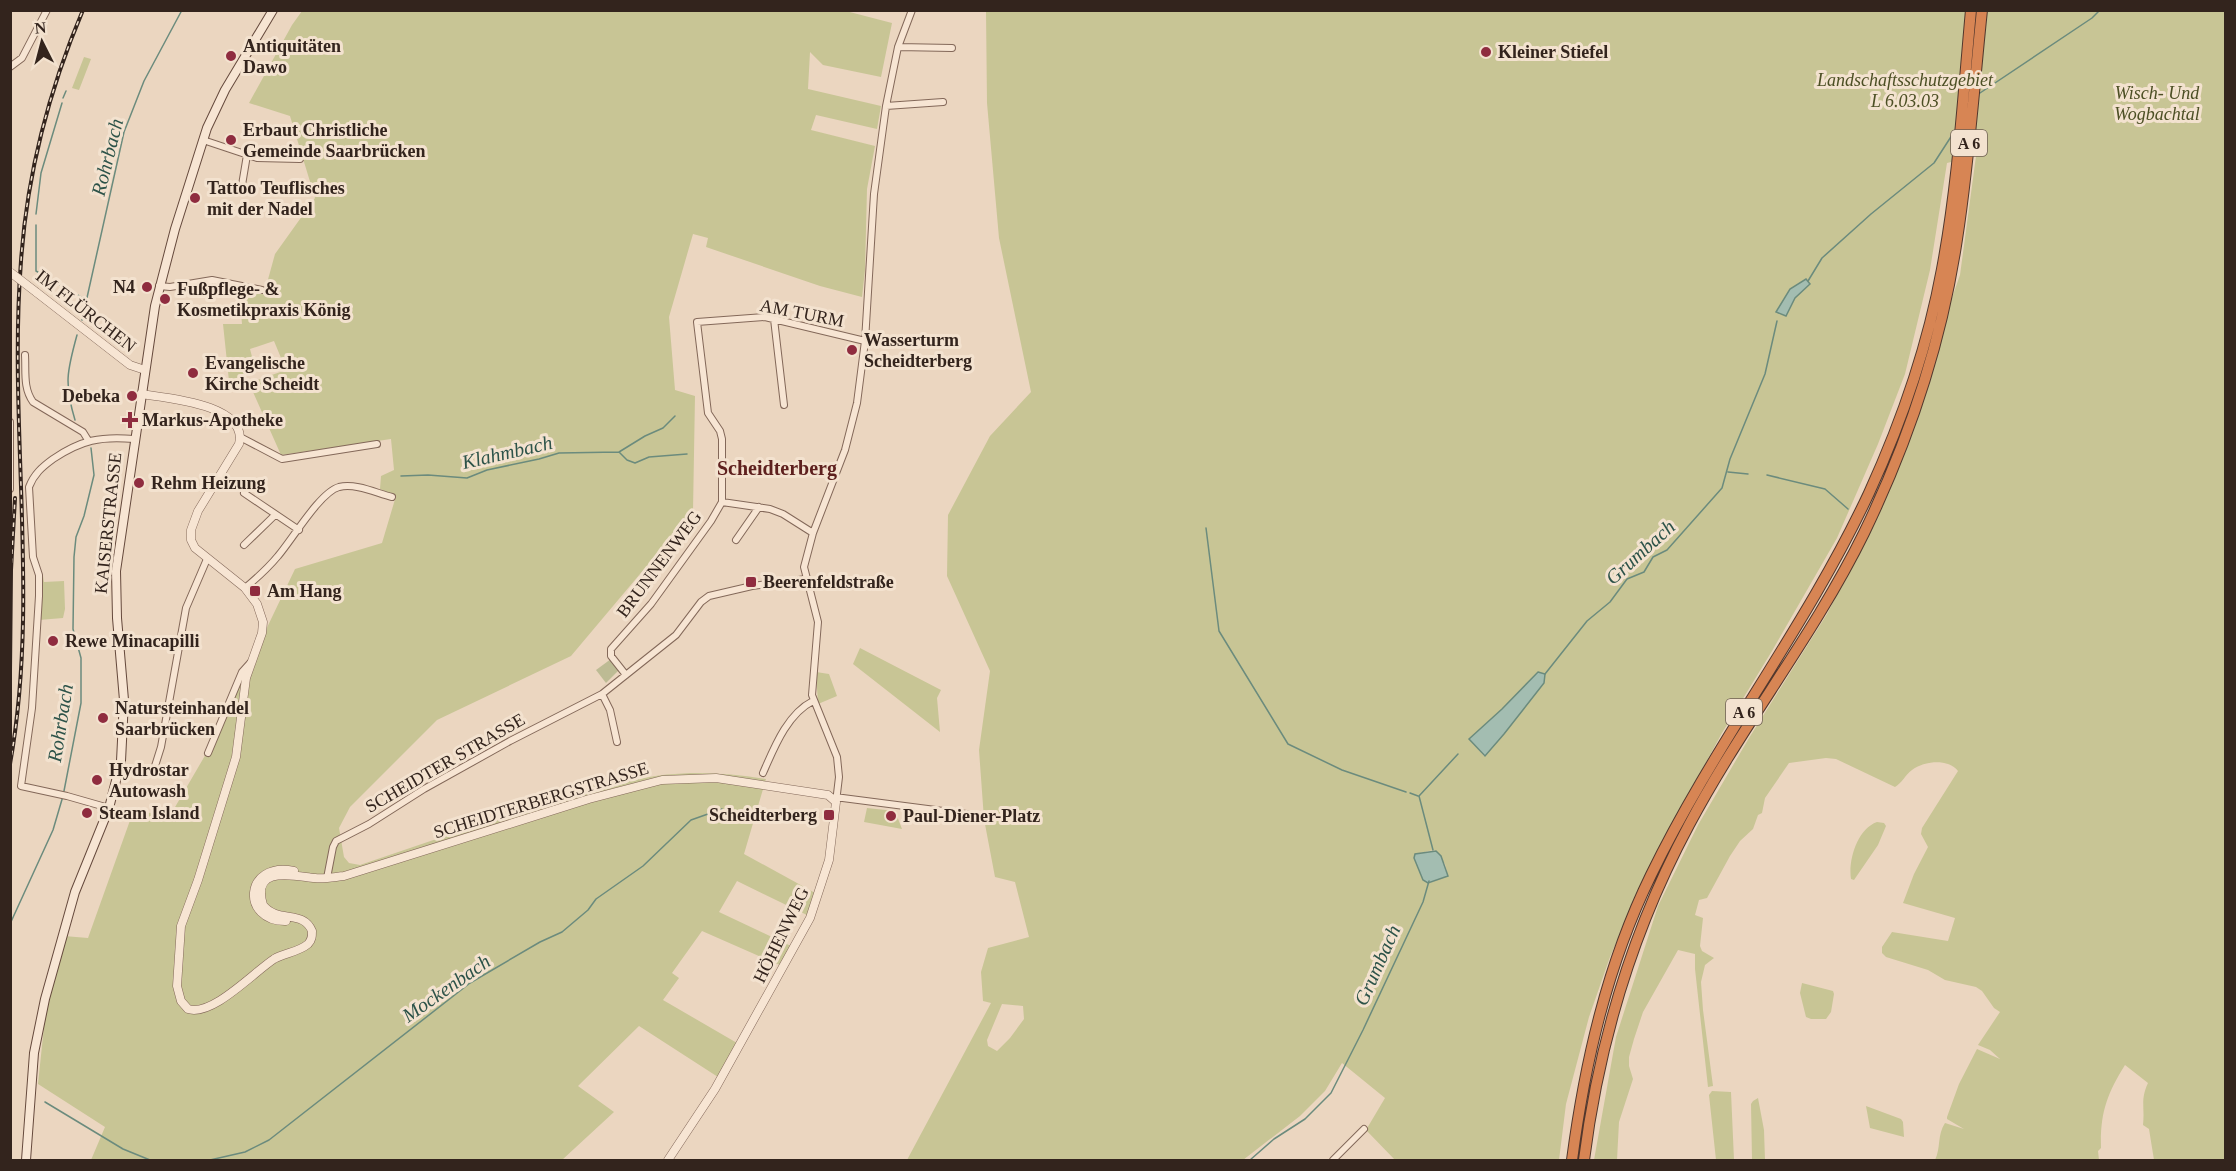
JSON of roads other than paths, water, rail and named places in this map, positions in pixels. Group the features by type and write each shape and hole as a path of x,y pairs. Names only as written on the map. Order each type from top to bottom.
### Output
{"highway":[{"name":"A 6","path":"1572,1161 1578,1115 1596,1026 1615,964 1639,902 1679,820 1812,602 1851,529 1880,467 1907,396 1946,274 1971,10"},
{"name":"A 6","path":"1584,1161 1590,1117 1608,1028 1626,968 1649,907 1689,824 1821,609 1863,534 1901,448 1918,400 1933,350 1966,167 1982,10"}],"main road":[{"name":"KAISERSTRASSE","path":"26,1161 34,1053 45,999 75,892 109,808 117,780 123,740 124,700 117,618 116,571 134,439 159,286 203,140 225,90 273,10"}],"street":[{"path":"10,67 22,58 47,10"},
{"path":"865,341 874,194 886,106 898,47 912,10"},
{"path":"898,47 952,48"},
{"path":"886,106 943,102"},
{"path":"203,140 264,159 300,159"},
{"path":"241,191 247,154"},
{"name":"IM FLÜRCHEN","path":"10,272 130,365 145,370"},
{"path":"159,286 170,287 212,280 262,290"},
{"name":"AM TURM","path":"697,322 755,317 774,319 865,341"},
{"path":"774,319 784,405"},
{"name":"BRUNNENWEG","path":"626,675 611,656 611,649 651,604 711,521 722,502 722,439 720,431 708,413 697,322"},
{"name":"HÖHENWEG","path":"668,1161 715,1089 810,918 829,860 839,770 837,757 813,700 811,689 818,622 816,608 806,579 805,563 813,533 845,450 857,403 865,341"},
{"path":"25,355 26,383 33,402 83,432 88,440"},
{"path":"141,394 216,409 232,422 240,437 282,459 377,444"},
{"path":"10,422 10,489"},
{"name":"SCHEIDTERBERGSTRASSE","path":"240,437 234,452 194,521 191,540 195,548 207,559 245,588 257,604 263,622 262,633 246,678 236,757 198,880 181,926 178,994 184,1006 192,1011 204,1009 218,1001 272,961 303,947 312,938 310,927 306,922 269,912 261,899 264,884 276,875 327,878 361,872 589,799 662,780 716,778 828,795 836,799"},
{"path":"109,808 21,786 32,708 39,596 39,575 33,557 29,487 38,470 67,449 88,440 134,439"},
{"path":"245,588 268,569 320,502 337,488 357,487 392,497"},
{"path":"244,493 299,530"},
{"path":"722,502 759,507 783,514 813,533"},
{"path":"736,540 759,507"},
{"path":"244,545 275,515"},
{"path":"155,765 161,747 166,708 186,608 207,559"},
{"name":"SCHEIDTER STRASSE","path":"327,878 336,841 510,741 602,694 676,635 701,602 709,596 730,590 806,579"},
{"name":"SCHEIDTERBERGSTRASSE","path":"208,753 242,672 254,659"},
{"path":"602,694 608,703 617,742"},
{"path":"763,773 775,745 799,710 813,700"},
{"path":"836,799 974,815"},
{"path":"1333,1161 1364,1129"}],"waterway":[{"name":"Rohrbach","path":"82,320 124,132 144,81 182,10"},
{"name":"Grumbach","path":"1980,93 2092,18 2100,10"},
{"path":"63,98 66,91"},
{"path":"36,214 41,173 62,103"},
{"name":"Grumbach","path":"1808,281 1822,258 1871,214 1934,163 1956,129"},
{"path":"36,225 36,271 86,300"},
{"name":"Grumbach","path":"1545,674 1587,621 1610,602 1627,579 1644,572 1653,557 1667,550 1722,488 1730,459 1765,374 1777,321"},
{"name":"Rohrbach","path":"75,420 69,397 68,378 77,335"},
{"name":"Klahmbach","path":"401,476 428,475 467,478 487,470 559,453 619,452 663,428 675,416"},
{"name":"Rohrbach","path":"64,791 81,703 81,658 73,629 74,557 76,537 84,516 94,475 91,448"},
{"name":"Klahmbach","path":"619,452 627,460 635,463 649,457 687,454"},
{"path":"1728,472 1748,474"},
{"path":"1767,475 1825,489 1848,509"},
{"path":"1206,528 1219,631 1288,744 1342,770 1406,792"},
{"name":"Grumbach","path":"1433,850 1419,796 1458,754"},
{"path":"1410,793 1418,796"},
{"name":"Rohrbach","path":"10,924 53,830 63,796"},
{"name":"Mockenbach","path":"210,1160 245,1152 269,1140 470,983 540,942 562,932 588,910 596,899 643,866 691,820 722,809"},
{"name":"Grumbach","path":"1250,1160 1274,1139 1305,1119 1331,1093 1423,902 1429,881"},
{"name":"Mockenbach","path":"45,1102 123,1149 150,1160"}],"railway":[{"path":"10,764 19,701 23,638 18,324 24,229 34,164 50,102 83,10"},
{"path":"10,671 11,570 15,498"}],"place":[{"name":"Kleiner Stiefel","path":"1486,52"},
{"name":"Antiquitäten Dawo","path":"231,56"},
{"name":"Erbaut Christliche Gemeinde Saarbrücken","path":"231,140"},
{"name":"Tattoo Teuflisches mit der Nadel","path":"195,198"},
{"name":"N4","path":"147,287"},
{"name":"Fußpflege- & Kosmetikpraxis König","path":"165,299"},
{"name":"Wasserturm Scheidterberg","path":"852,350"},
{"name":"Evangelische Kirche Scheidt","path":"193,373"},
{"name":"Debeka","path":"132,396"},
{"name":"Markus-Apotheke","path":"130,420"},
{"name":"Rehm Heizung","path":"139,483"},
{"name":"Beerenfeldstraße","path":"751,582"},
{"name":"Am Hang","path":"255,591"},
{"name":"Rewe Minacapilli","path":"53,641"},
{"name":"Natursteinhandel Saarbrücken","path":"103,718"},
{"name":"Hydrostar Autowash","path":"97,780"},
{"name":"Steam Island","path":"87,813"},
{"name":"Scheidterberg","path":"829,815"},
{"name":"Paul-Diener-Platz","path":"891,816"}],"district":[{"name":"Scheidterberg","path":"777,468"}],"park label":[{"name":"Landschaftsschutzgebiet L 6.03.03","path":"1905,90"},
{"name":"Wisch- Und Wogbachtal","path":"2157,103"}]}
